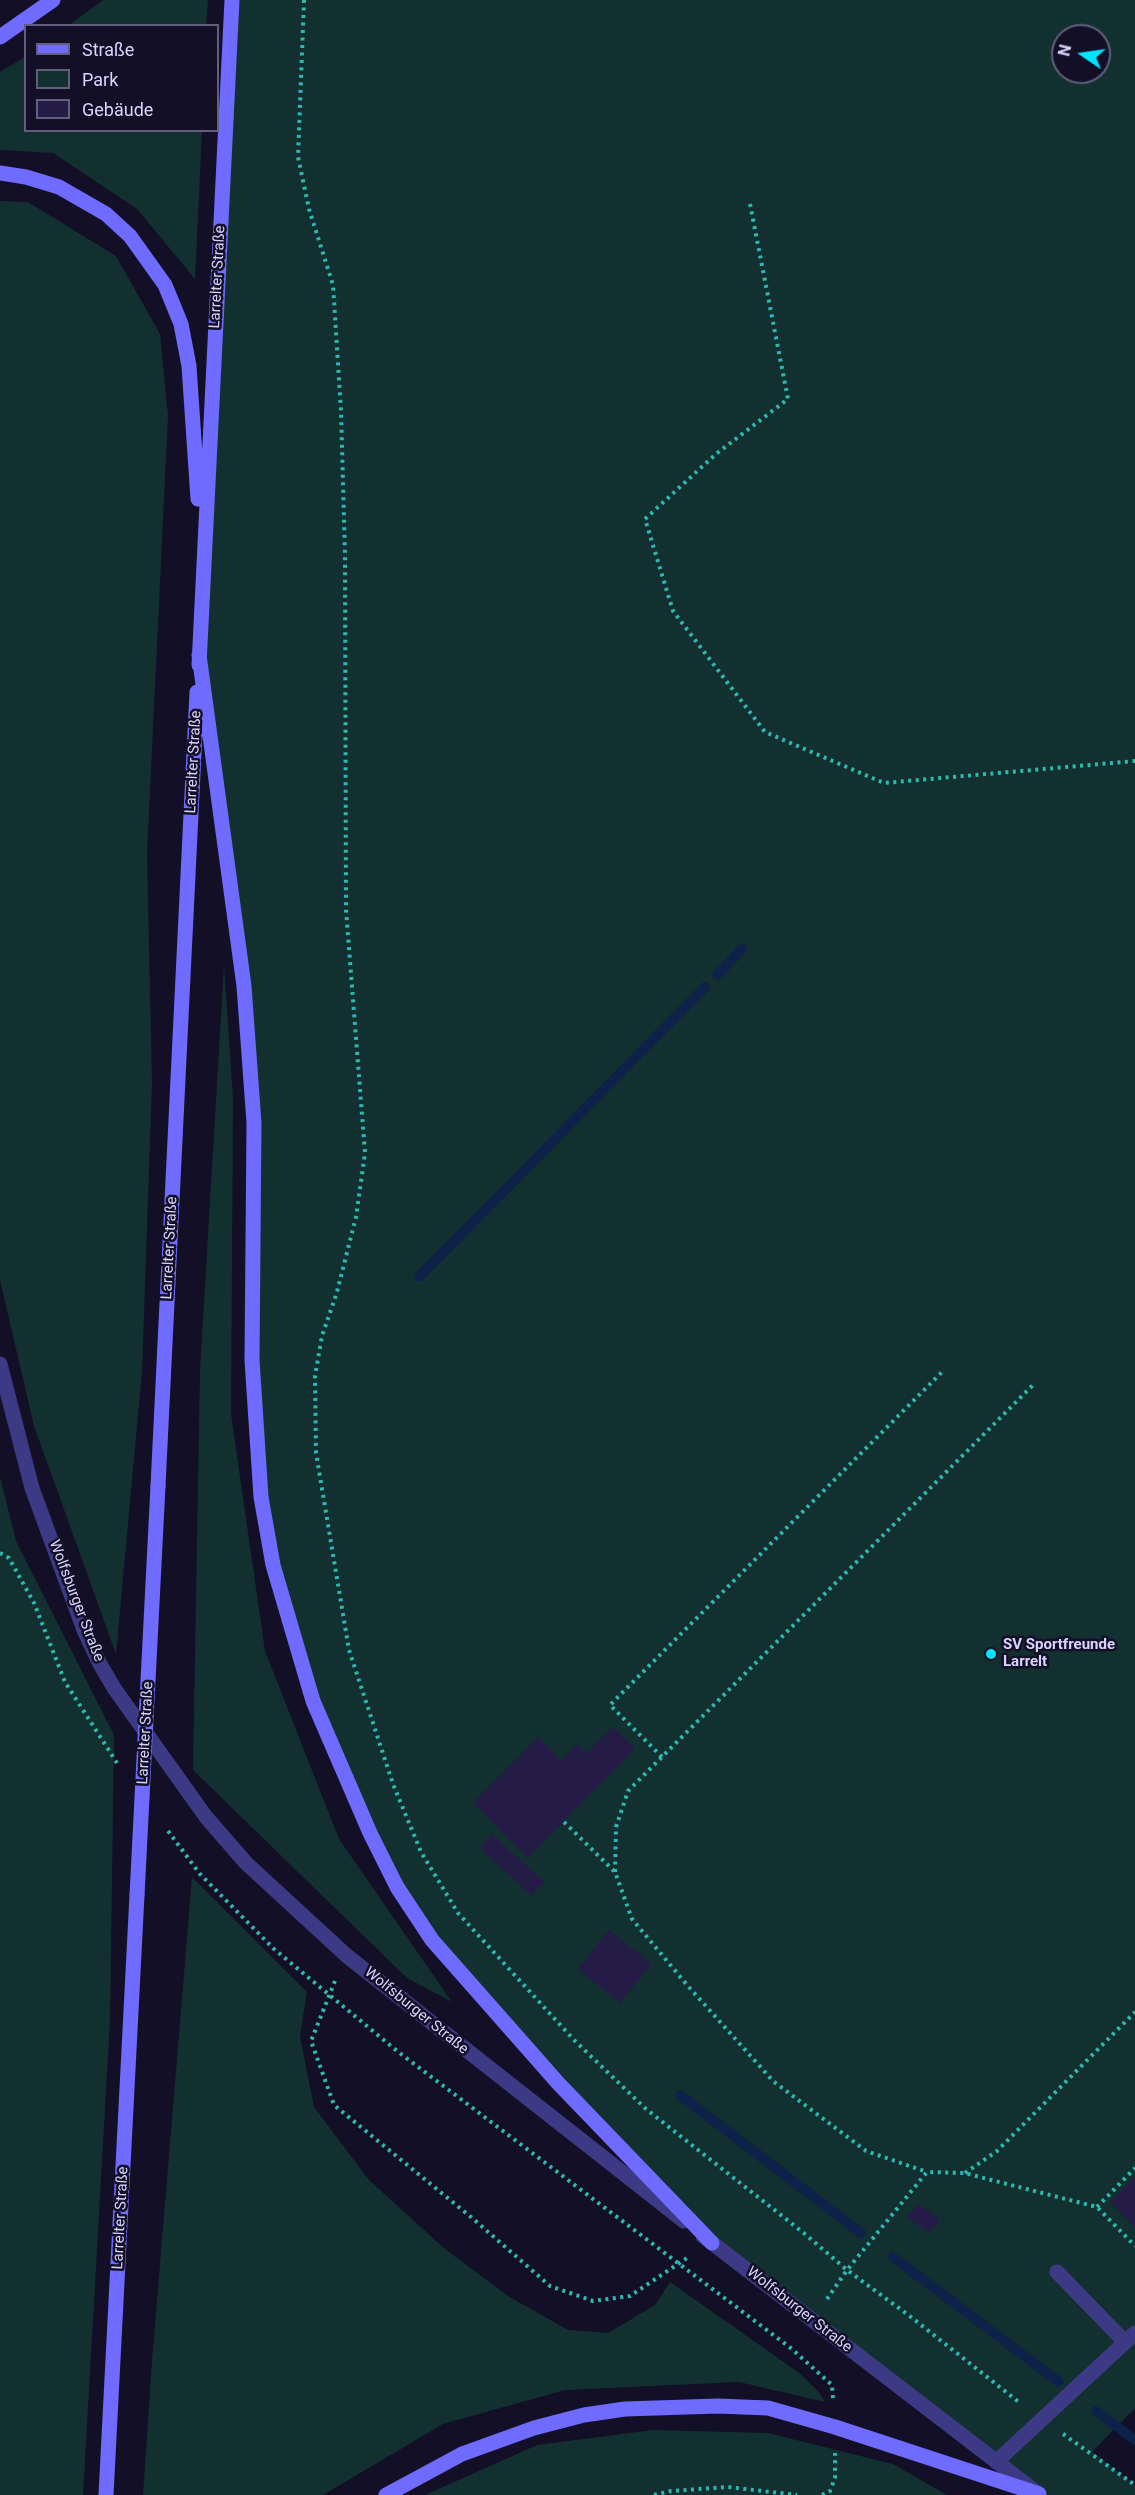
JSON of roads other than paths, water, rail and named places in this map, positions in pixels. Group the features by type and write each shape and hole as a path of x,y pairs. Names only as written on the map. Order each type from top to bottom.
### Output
{"main road":[{"path":"0,37 53,0"},
{"name":"Larrelter Straße","path":"106,2495 232,0"},
{"path":"0,174 26,177 59,187 106,214 130,236 165,285 181,324 189,366 197,473 200,631"},
{"path":"199,655 244,986 254,1123 252,1360 261,1497 273,1565 313,1701 369,1833 397,1887 432,1940 558,2083 712,2243"},
{"path":"386,2495 462,2454 534,2428 584,2415 625,2409 718,2406 768,2408 836,2427 1039,2495"}],"street":[{"name":"Wolfsburger Straße","path":"0,1364 32,1488 84,1630 100,1665 212,1825 246,1863 347,1956 712,2243 1039,2495"},
{"path":"996,2462 1130,2337 1057,2272"}],"waterway":[{"path":"717,975 742,949"},
{"path":"419,1277 705,987"},
{"path":"680,2095 861,2233"},
{"path":"893,2257 1059,2382"},
{"path":"1096,2411 1135,2440"}],"place":[{"name":"SV Sportfreunde Larrelt","path":"991,1654"}]}
